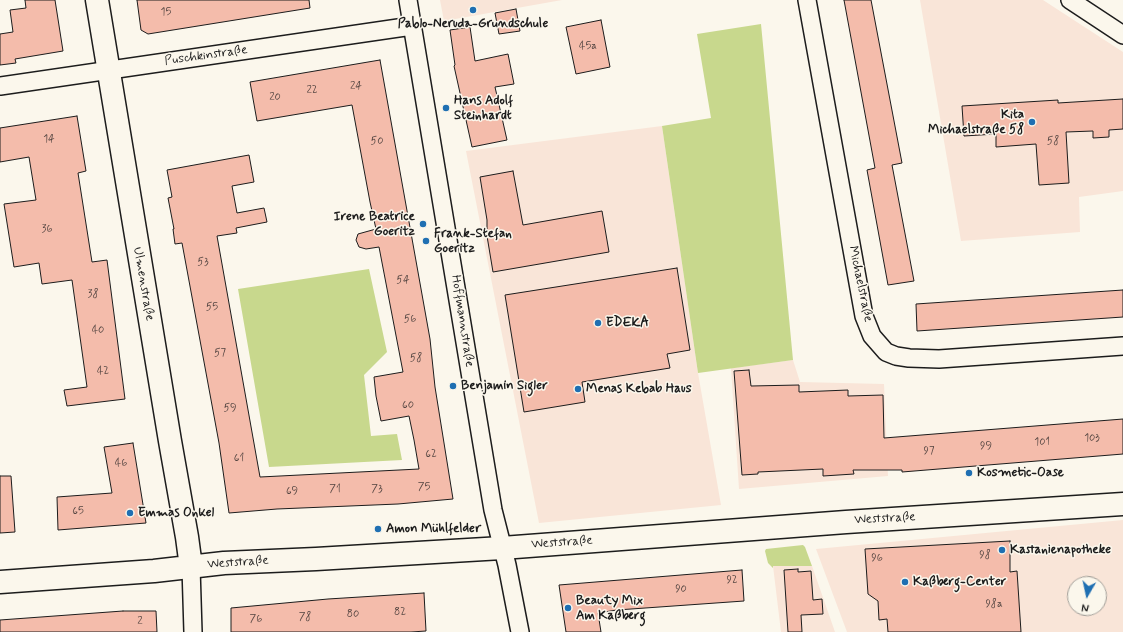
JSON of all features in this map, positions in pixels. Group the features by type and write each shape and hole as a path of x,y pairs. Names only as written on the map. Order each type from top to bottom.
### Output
{"street":[{"name":"Ulmenstraße","path":"96,0 170,441 188,537 191,567"},
{"name":"Hoffmannstraße","path":"408,0 493,510 520,632"},
{"name":"Michaelstraße","path":"807,0 864,316 872,336 886,352 896,356 909,358 939,360 1123,346"},
{"path":"1070,0 1123,35"},
{"name":"Puschkinstraße","path":"0,86 412,26"},
{"name":"Weststraße","path":"0,582 154,571 230,563 502,548 846,522 1123,504"},
{"path":"191,567 193,632"}],"shaded area":[{"name":"Pablo-Neruda-Grundschule","path":"440,0 562,0 444,21"},
{"name":"Kita Michaelstraße 58","path":"920,0 1043,0 1123,52 1123,191 1079,197 1080,232 961,241"},
{"path":"662,126 698,373 721,505 539,523 466,151"},
{"path":"793,360 800,382 884,384 888,476 739,489 731,368"},
{"path":"1123,520 1123,632 847,632 816,549"},
{"path":"773,566 812,566 835,632 781,632"}],"green space":[{"path":"761,24 793,360 698,373 662,126 711,118 697,34"},
{"path":"369,269 387,352 364,375 371,436 397,434 402,460 269,467 238,289"},
{"path":"803,545 812,566 773,566 773,568 768,563 765,551 766,549"}],"building":[{"path":"25,0 55,0 63,51 15,59 16,63 0,65 0,34 13,32 10,10 26,8"},
{"path":"137,0 309,0 310,8 148,34 141,30"},
{"path":"844,0 871,0 902,163 892,165 914,281 888,285 867,170 875,168"},
{"path":"516,9 520,31 499,34 495,13"},
{"path":"601,20 610,67 576,74 566,27"},
{"path":"470,27 475,61 508,54 514,84 495,87 507,140 472,147 454,66 450,30"},
{"path":"380,60 430,339 435,387 453,499 398,504 277,509 229,513 219,443 182,243 175,244 174,229 168,198 172,197 167,170 249,155 254,182 232,186 237,213 264,208 267,222 236,228 237,233 217,236 260,477 419,469 409,416 381,421 376,396 374,377 403,372 379,247 366,249 359,247 356,240 358,234 376,229 352,105 257,121 250,82"},
{"path":"1123,99 1123,129 1109,130 1109,137 1093,138 1093,131 1066,132 1069,183 1039,185 1036,144 996,147 996,134 964,136 962,106 1058,100 1058,103"},
{"path":"77,116 86,171 78,173 92,262 107,260 125,399 67,406 64,390 87,387 72,280 42,284 39,263 14,267 4,204 36,200 29,157 0,162 0,128"},
{"path":"513,171 523,225 602,211 609,252 493,272 480,177"},
{"name":"EDEKA","path":"677,268 690,350 667,354 670,368 582,382 585,402 524,412 505,295"},
{"path":"1123,290 1123,317 917,331 916,304"},
{"path":"749,370 751,386 799,385 799,392 848,390 848,396 883,395 884,438 1123,419 1123,454 902,472 902,470 853,470 854,474 823,476 823,469 758,472 758,474 742,475 734,371"},
{"path":"133,443 146,523 58,530 57,497 112,493 104,447"},
{"path":"0,476 11,476 15,532 0,533"},
{"path":"1010,541 1010,572 1017,571 1021,632 888,632 887,619 879,620 878,601 868,594 865,549"},
{"path":"798,569 798,572 811,571 813,600 822,599 823,614 801,615 802,632 788,632 784,570"},
{"path":"742,570 744,601 617,610 598,613 601,632 566,632 559,585"},
{"path":"424,593 426,631 231,632 231,608 328,599"},
{"path":"123,611 156,611 157,632 0,632 0,620"}],"place":[{"name":"Pablo-Neruda-Grundschule","path":"473,10"},
{"name":"Hans Adolf Steinhardt","path":"446,108"},
{"name":"Kita Michaelstraße 58","path":"1032,122"},
{"name":"Irene Beatrice Goeritz","path":"423,224"},
{"name":"Frank-Stefan Goeritz","path":"426,241"},
{"name":"EDEKA","path":"598,323"},
{"name":"Benjamin Sigler","path":"453,386"},
{"name":"Menas Kebab Haus","path":"578,389"},
{"name":"Kosmetic-Oase","path":"969,473"},
{"name":"Emmas Onkel","path":"130,513"},
{"name":"Amon Mühlfelder","path":"378,529"},
{"name":"Kastanienapotheke","path":"1002,550"},
{"name":"Kaßberg-Center","path":"905,582"},
{"name":"Beauty Mix Am Kaßberg","path":"568,608"}]}
